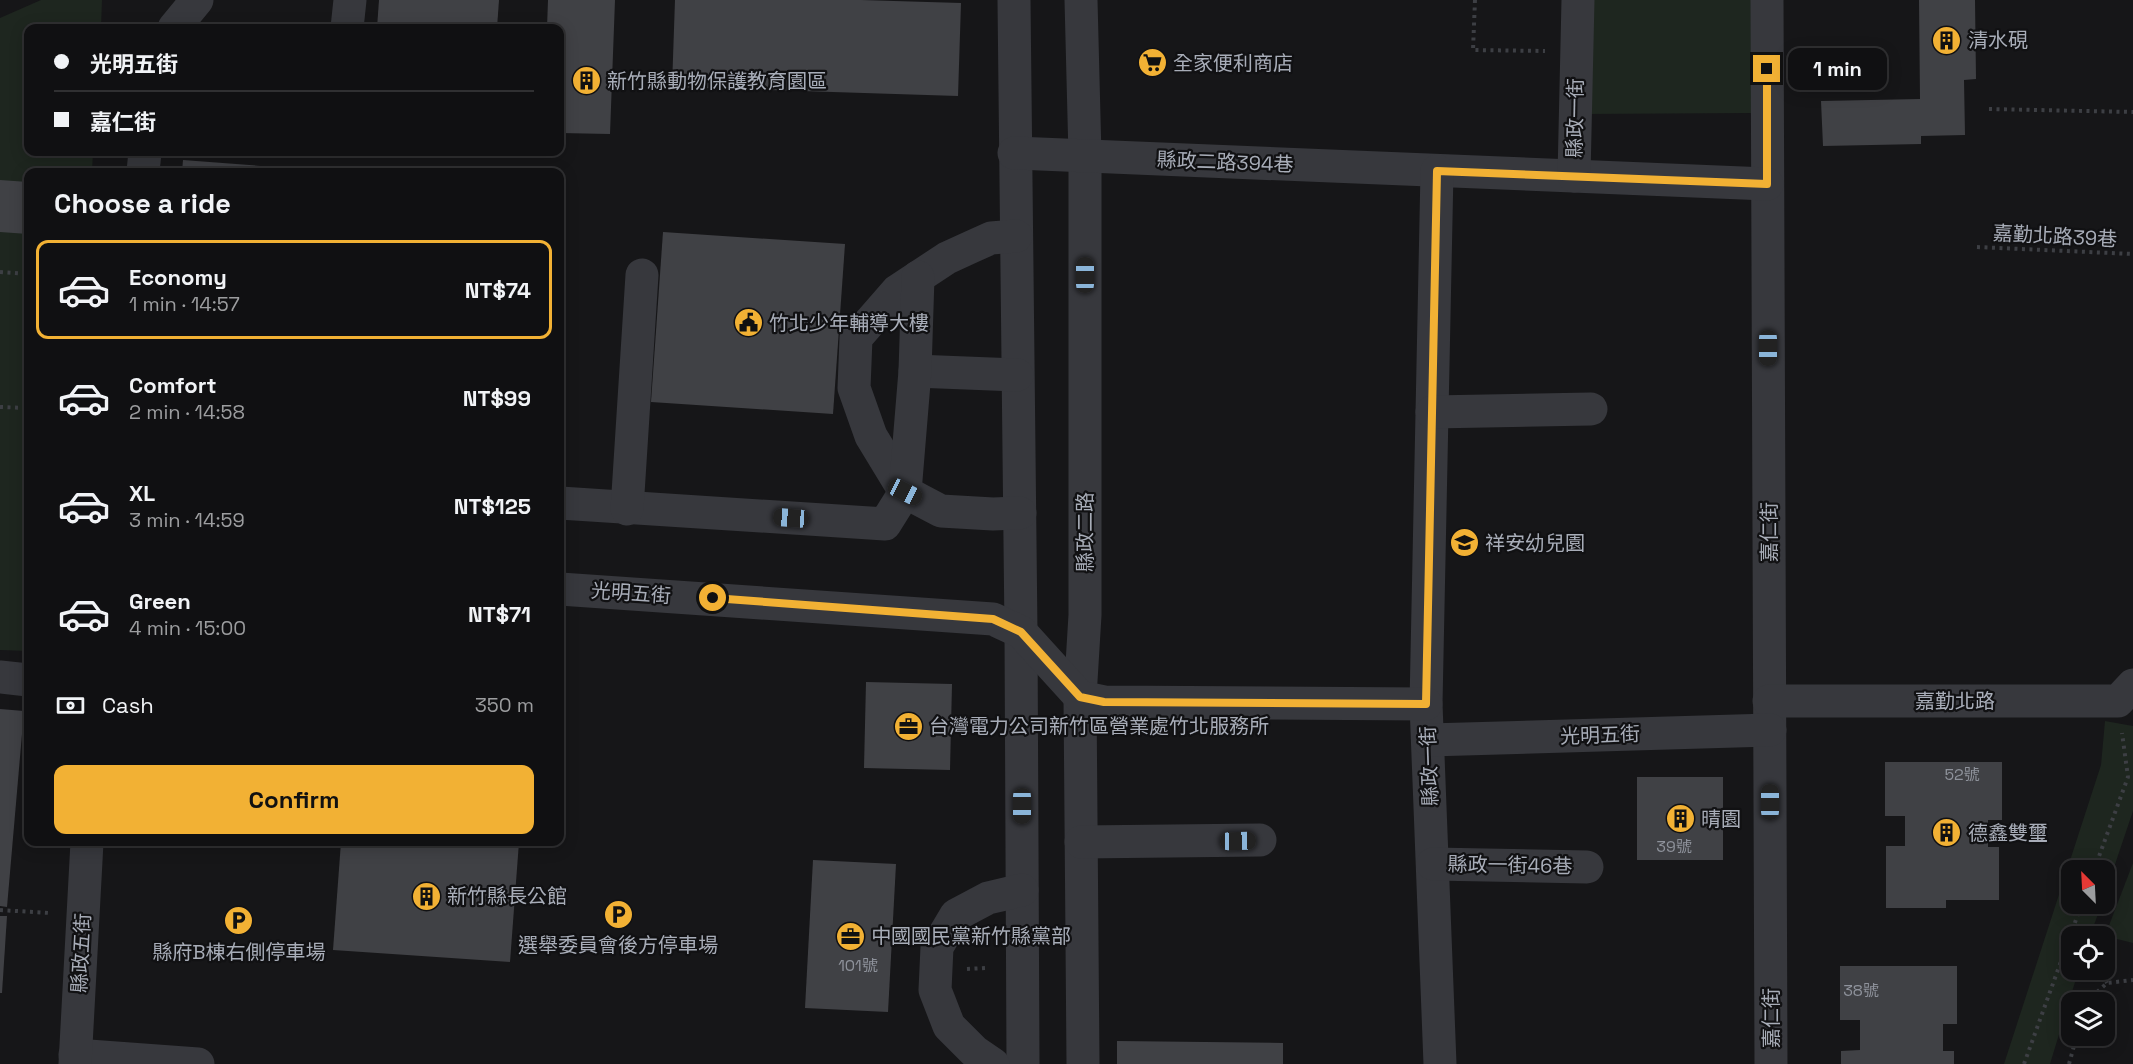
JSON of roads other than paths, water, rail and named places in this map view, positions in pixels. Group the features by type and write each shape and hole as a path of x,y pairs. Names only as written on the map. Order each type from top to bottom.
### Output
{"street":[{"path":"177,24 197,0"},
{"path":"347,24 350,0"},
{"path":"1014,0 1023,1064"},
{"name":"縣政二路","path":"1081,0 1085,156 1085,605 1080,697 1083,1064"},
{"name":"縣政一街","path":"1440,1064 1426,704 1437,171 1575,176 1578,0"},
{"name":"嘉仁街","path":"1767,0 1772,1064"},
{"name":"縣政二路394巷","path":"1014,153 1437,171"},
{"path":"1575,176 1767,184"},
{"path":"1016,236 991,238 947,258 897,291 856,338 854,388 871,436 905,492 941,511 1020,513"},
{"path":"627,508 642,275"},
{"path":"564,503 885,524 905,492 915,371 918,277"},
{"path":"915,371 1017,375"},
{"path":"1432,412 1591,409"},
{"name":"光明五街","path":"564,589 993,619 1021,632 1080,697"},
{"path":"0,677 24,680"},
{"name":"嘉勤北路","path":"1770,716 2126,693"},
{"path":"1080,697 1104,702 1426,704"},
{"name":"光明五街","path":"1429,741 1770,716"},
{"path":"1081,842 1260,840"},
{"name":"縣政五街","path":"75,1060 87,846"},
{"name":"縣政一街46巷","path":"1433,864 1587,867"},
{"path":"993,1064 974,1051 949,1026 935,990 938,947 956,915 988,897 1022,890"},
{"path":"75,1060 198,1064"}],"place":[{"name":"清水硯","path":"1947,40"},
{"name":"全家便利商店","path":"1152,63"},
{"name":"新竹縣動物保護教育園區","path":"586,81"},
{"name":"竹北少年輔導大樓","path":"748,323"},
{"name":"祥安幼兒園","path":"1464,543"},
{"name":"台灣電力公司新竹區營業處竹北服務所","path":"908,726"},
{"name":"晴園","path":"1680,819"},
{"name":"德鑫雙璽","path":"1947,833"},
{"name":"新竹縣長公館","path":"426,896"},
{"name":"選舉委員會後方停車場","path":"618,914"},
{"name":"縣府B棟右側停車場","path":"239,921"},
{"name":"中國國民黨新竹縣黨部","path":"850,936"}]}
